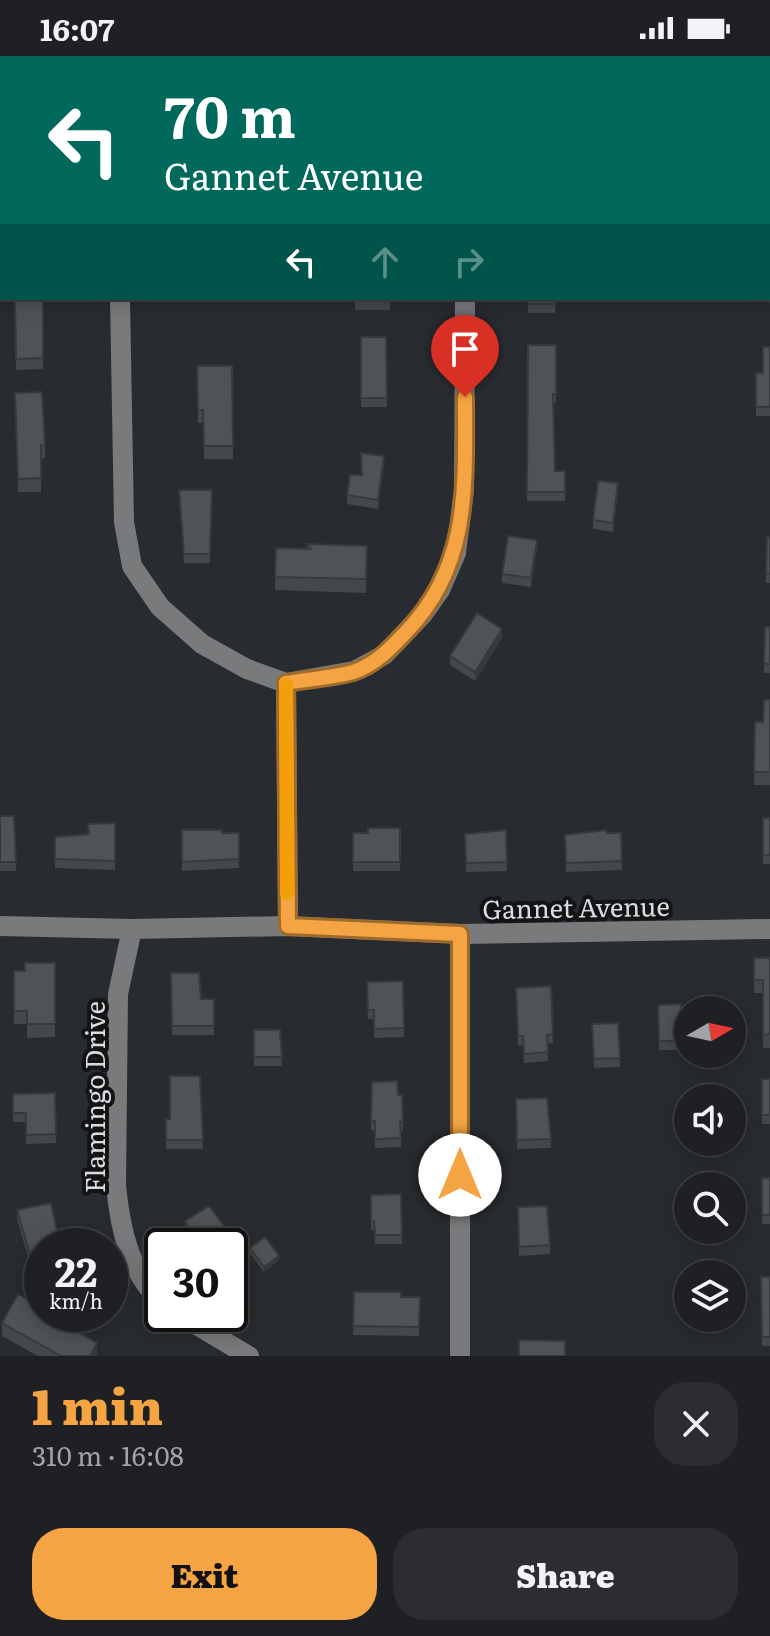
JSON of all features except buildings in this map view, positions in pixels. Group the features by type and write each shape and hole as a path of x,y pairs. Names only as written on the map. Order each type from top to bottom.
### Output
{"street":[{"path":"120,300 124,522 132,566 160,607 202,644 247,669 286,683 354,671 384,655 423,614 440,590 456,553 464,490 465,300"},
{"path":"286,683 288,926"},
{"name":"Gannet Avenue","path":"0,926 132,929 288,926 460,934 770,929"},
{"name":"Flamingo Drive","path":"132,929 118,994 116,1186 119,1213 132,1260 144,1277"},
{"path":"460,934 460,1356"},
{"path":"208,1332 249,1356"}],"slow traffic":[{"path":"286,685 287,893"}],"route":[{"path":"460,1175 460,934 288,926 286,683 354,671 384,655 423,614 440,590 456,553 465,474 465,397"}]}
